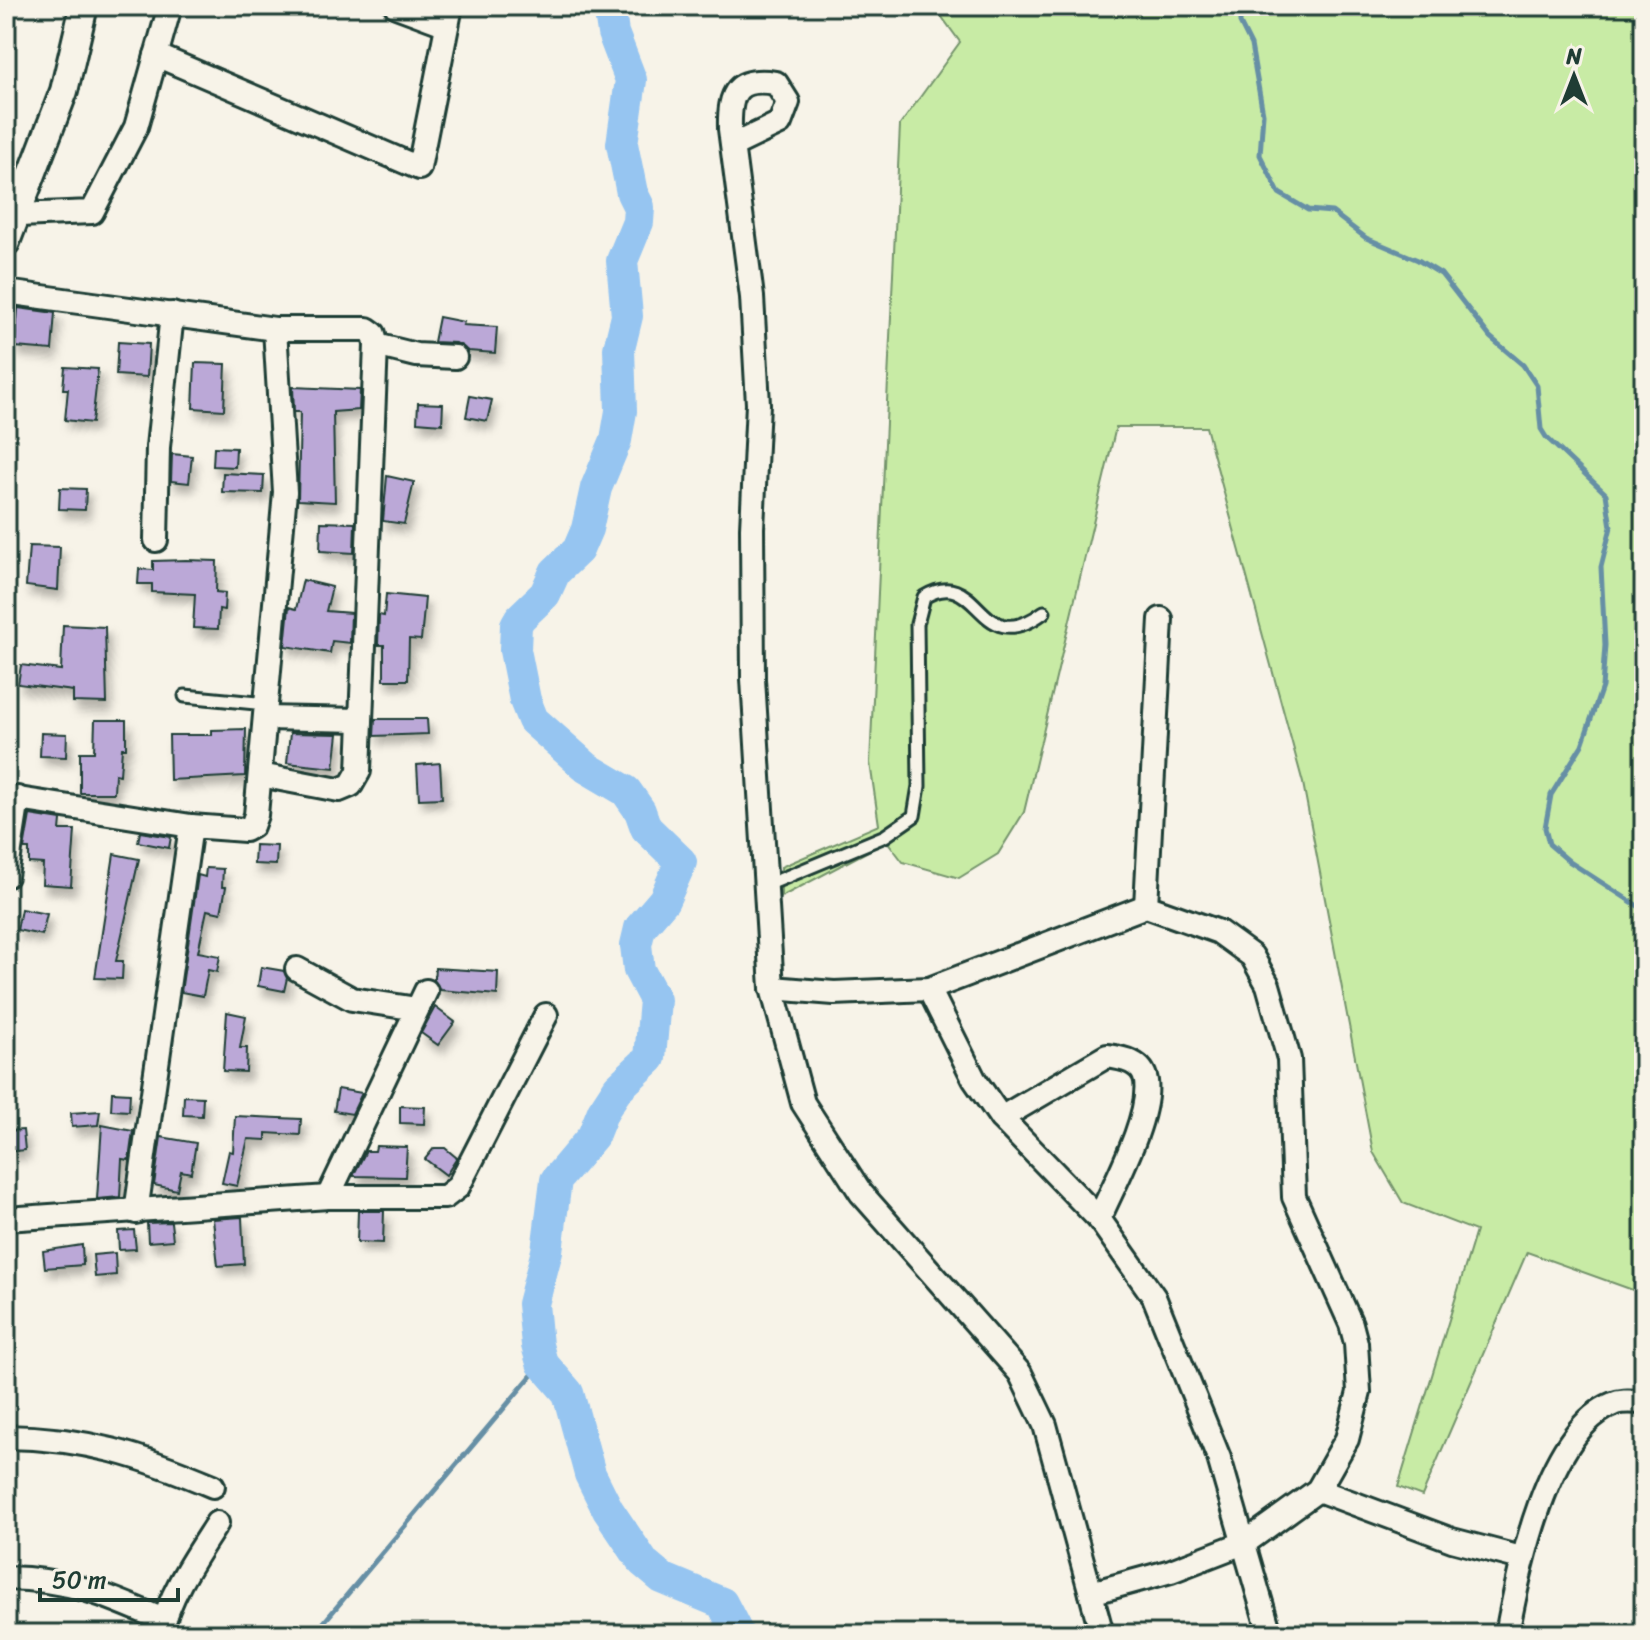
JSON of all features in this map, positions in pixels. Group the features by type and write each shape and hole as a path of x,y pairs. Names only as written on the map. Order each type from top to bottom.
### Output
{"street":[{"path":"6,242 12,213 64,91 84,6"},
{"path":"12,213 92,212 136,127 170,6"},
{"path":"156,55 419,168 449,16 396,6"},
{"path":"734,145 752,297 758,404 752,528 753,679 772,988 803,1103 861,1193 1020,1373 1045,1425 1102,1634"},
{"path":"6,292 275,329 367,329 374,334 359,771 345,789 260,775"},
{"path":"156,540 158,447 172,314"},
{"path":"6,876 12,798 191,826 249,828 256,815 285,492 275,329"},
{"path":"376,345 416,355 455,357"},
{"path":"1146,906 1161,619"},
{"path":"266,711 361,720"},
{"path":"136,1212 191,826"},
{"path":"772,988 834,993 929,989 1146,906 1219,932 1252,956 1278,1012 1289,1059 1294,1197 1338,1288 1356,1343 1359,1392 1347,1439 1318,1490 1246,1542 1171,1571 1091,1593"},
{"path":"297,969 352,999 422,1000 328,1197"},
{"path":"929,989 974,1079 1001,1118 1099,1219 1154,1297 1219,1458 1246,1542 1270,1634"},
{"path":"6,1219 328,1197 445,1197 458,1187 546,1015"},
{"path":"1001,1118 1107,1056 1124,1058 1138,1066 1146,1080 1140,1119 1099,1219"},
{"path":"1507,1634 1521,1558 1572,1437 1593,1415 1616,1402 1644,1402"},
{"path":"6,1437 76,1440 148,1458 213,1486"},
{"path":"1318,1490 1452,1540 1521,1558"},
{"path":"6,1578 40,1578 86,1587 162,1627 217,1523"}],"lane":[{"path":"767,885 885,836 914,816 919,786 917,624 924,597 941,589 963,595 1000,626 1012,629 1044,612"},
{"path":"185,696 266,711"}],"green space":[{"path":"934,6 1644,6 1644,1294 1527,1252 1422,1496 1398,1487 1476,1231 1403,1203 1373,1152 1303,783 1206,427 1116,427 1024,812 998,854 959,878 903,862 887,841 781,897 781,867 879,825 870,763 900,125 960,42"}],"building":[{"path":"18,308 55,313 52,350 15,347"},
{"path":"439,317 464,322 463,325 497,327 495,353 468,351 456,343 434,342"},
{"path":"118,342 149,344 147,377 116,375"},
{"path":"195,363 226,364 224,410 193,408"},
{"path":"65,367 98,369 92,423 65,420 68,389 63,389"},
{"path":"293,387 360,390 359,410 333,412 335,502 298,500 300,412 294,412"},
{"path":"470,396 492,400 487,421 466,417"},
{"path":"418,403 443,404 442,424 417,422"},
{"path":"214,447 236,448 235,467 213,466"},
{"path":"172,454 192,456 189,483 171,481"},
{"path":"223,473 264,475 263,493 222,492"},
{"path":"387,476 414,482 404,524 383,521"},
{"path":"60,488 86,489 85,510 59,509"},
{"path":"321,522 355,523 354,553 320,551"},
{"path":"29,546 60,547 58,590 26,586"},
{"path":"153,561 217,561 216,592 225,593 224,610 219,609 218,629 193,628 195,594 152,592 152,584 138,584 139,569 153,570"},
{"path":"303,580 332,587 326,611 351,613 350,643 332,641 330,653 285,646 289,607 296,609"},
{"path":"386,594 425,598 421,640 409,639 408,680 384,680 384,645 378,645 379,615 384,616"},
{"path":"63,625 105,627 107,703 73,702 73,691 18,684 21,665 61,670"},
{"path":"375,719 427,719 428,734 374,736"},
{"path":"95,720 126,720 126,748 122,748 120,775 115,774 114,793 80,793 80,752 94,752"},
{"path":"246,729 245,776 170,780 169,735 212,735 212,730"},
{"path":"41,733 67,734 66,757 40,756"},
{"path":"290,733 338,734 334,768 287,763"},
{"path":"440,763 442,798 419,799 417,765"},
{"path":"30,815 61,820 60,830 75,830 71,886 42,884 43,864 29,863 29,849 24,849"},
{"path":"140,832 171,837 169,848 138,842"},
{"path":"255,845 277,846 276,865 254,864"},
{"path":"114,854 139,859 116,961 123,961 122,979 95,978"},
{"path":"206,868 223,869 222,887 226,887 221,913 207,910 198,952 220,956 217,972 208,970 203,996 181,992 198,875 205,877"},
{"path":"21,909 47,914 42,935 17,930"},
{"path":"261,967 284,971 287,978 284,991 258,986"},
{"path":"435,968 498,972 497,995 440,990 434,980"},
{"path":"435,1007 455,1022 438,1045 421,1033"},
{"path":"227,1012 246,1016 240,1048 247,1048 246,1072 223,1071"},
{"path":"338,1089 362,1093 352,1114 334,1111"},
{"path":"112,1092 130,1093 129,1111 111,1110"},
{"path":"184,1096 203,1097 202,1116 183,1115"},
{"path":"400,1106 425,1107 424,1124 400,1123"},
{"path":"100,1111 98,1125 72,1127 71,1113"},
{"path":"235,1116 301,1119 300,1135 266,1133 266,1140 248,1139 237,1186 222,1183 229,1151 233,1152"},
{"path":"102,1125 133,1131 129,1160 122,1159 120,1197 97,1199"},
{"path":"23,1130 25,1150 6,1152 6,1131"},
{"path":"161,1137 196,1143 191,1173 181,1171 177,1190 154,1185"},
{"path":"376,1146 407,1147 405,1177 353,1176 366,1151 375,1151"},
{"path":"434,1148 445,1148 457,1158 446,1175 425,1159"},
{"path":"358,1211 384,1211 383,1243 357,1242"},
{"path":"242,1217 244,1264 218,1266 213,1219"},
{"path":"171,1222 173,1240 148,1242 147,1223"},
{"path":"134,1230 136,1249 119,1250 118,1231"},
{"path":"82,1245 83,1265 45,1268 43,1251"},
{"path":"115,1253 116,1275 95,1277 93,1255"}],"waterway":[{"path":"609,6 613,33 631,80 622,144 632,193 639,207 638,222 622,261 627,316 619,349 621,411 616,440 596,488 587,529 578,550 555,572 545,594 520,618 516,625 515,650 525,700 533,720 587,768 626,791 640,811 646,828 681,862 664,900 640,928 636,945 639,970 655,1000 650,1058 618,1088 603,1111 593,1136 556,1180 547,1251 533,1304 542,1363 568,1393 590,1474 608,1510 643,1562 662,1578 722,1603 738,1634"},
{"path":"1240,6 1240,23 1251,45 1263,114 1260,155 1279,193 1308,210 1332,212 1366,238 1418,260 1441,274 1490,337 1523,365 1537,386 1541,429 1546,437 1606,494 1611,527 1601,567 1605,645 1602,687 1582,745 1551,795 1545,828 1549,844 1570,862 1644,910"},
{"path":"314,1634 542,1363"}]}
